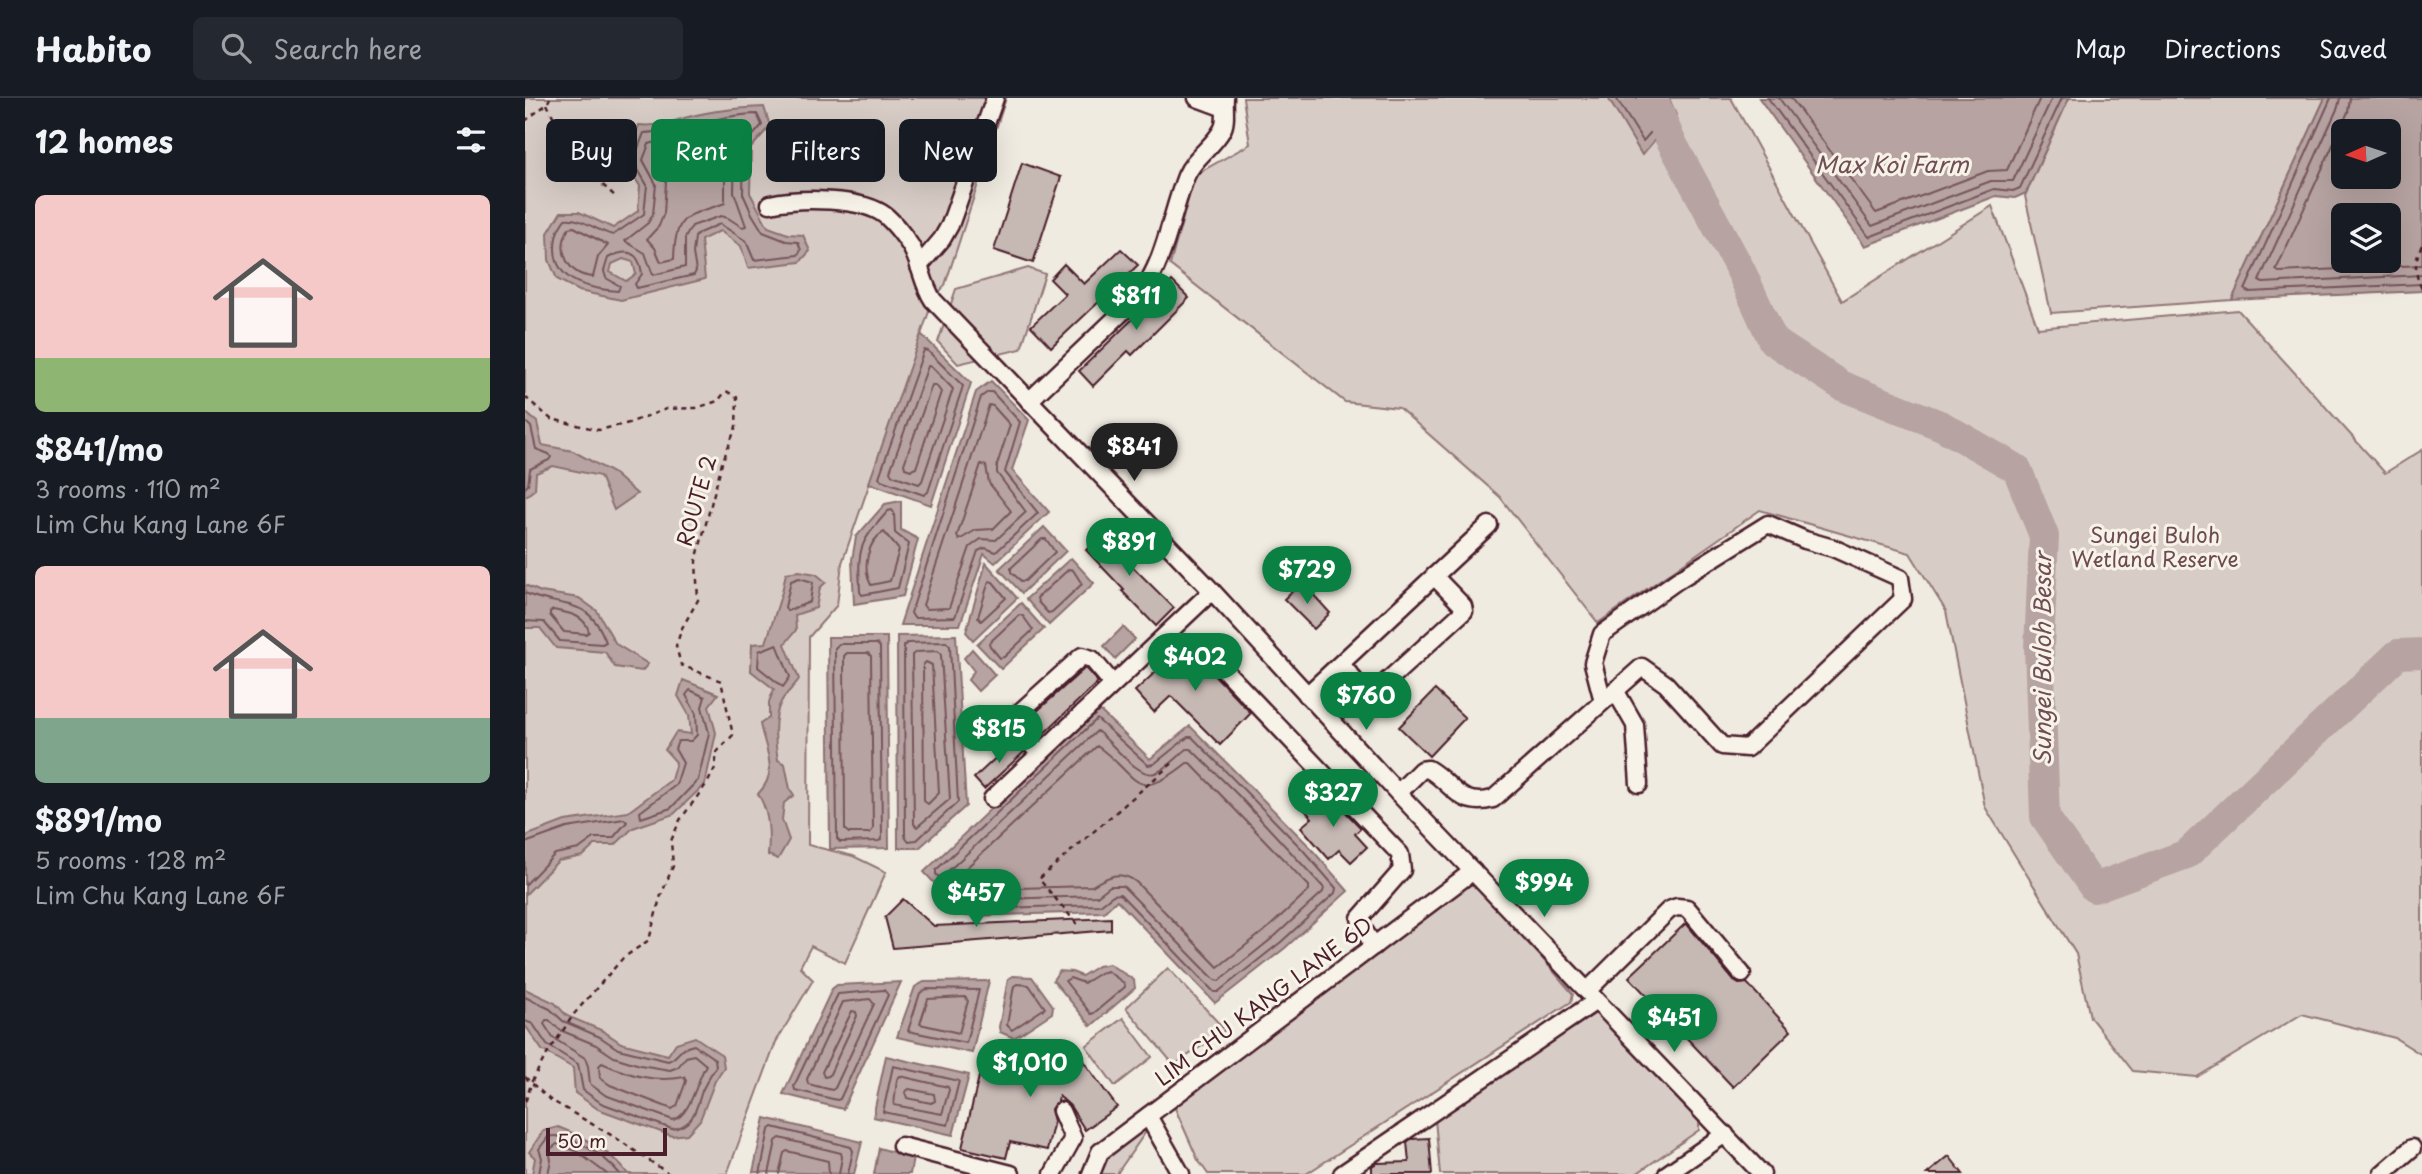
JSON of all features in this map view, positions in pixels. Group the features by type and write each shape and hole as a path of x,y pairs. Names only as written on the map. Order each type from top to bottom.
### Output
{"street":[{"path":"919,266 950,225 995,98"},
{"path":"1030,401 1139,296 1151,279 1163,251 1187,175 1194,162 1224,128 1224,103 1197,98"},
{"path":"770,204 814,199 869,207 886,216 910,245 923,284 933,300 1762,1174"},
{"path":"1398,793 1421,769 1428,769 1472,803 1493,799 1609,696 1642,667 1666,684 1722,746 1747,748 1903,599 1900,578 1833,548 1805,540 1768,524 1678,580 1602,634 1593,663 1609,696 1635,725 1639,784"},
{"path":"1307,695 1489,525"},
{"path":"1341,664 1364,692 1373,694 1464,611 1463,606 1434,576"},
{"path":"992,799 1212,592"},
{"path":"994,740 1010,721 1083,656 1092,659 1114,684"},
{"path":"1211,656 1400,854 1402,870 1360,918 1362,928 1374,946"},
{"path":"1010,721 1040,754"},
{"name":"LIM CHU KANG LANE 6D","path":"1100,1152 1473,871"},
{"path":"1342,1174 1592,996 1669,910 1686,908 1742,974"},
{"path":"1053,1174 1073,1138 1061,1111"},
{"path":"1148,1116 1181,1174"},
{"path":"1667,1174 1725,1134"},
{"path":"901,1146 1011,1174"},
{"path":"1070,1147 1100,1152 1091,1174"},
{"path":"2382,1174 2412,1148"}],"path":[{"path":"525,121 547,104 550,98"},
{"path":"547,104 575,160 616,197"},
{"path":"2422,244 2417,256 2415,275 2422,289"},
{"name":"ROUTE 2","path":"525,397 551,419 599,430 629,423 666,409 696,408 718,401 726,391 737,397 736,427 722,463 696,561 698,600 682,628 676,646 681,665 721,681 733,735 717,752 715,768 708,782 680,820 671,841 673,866 660,898 649,940 623,958 574,1014 544,1059 532,1081 525,1103"},
{"path":"1077,924 1039,879 1175,761"},
{"path":"525,1077 549,1100 616,1138 669,1174"}],"green space":[{"path":"525,98 1006,98 997,126 997,119 899,119 899,182 979,182 945,285 933,300 842,563 837,605 809,637 808,845 853,856 886,872 845,963 811,946 800,967 813,980 776,1042 727,1174 525,1174"},
{"name":"Sungei Buloh Wetland Reserve","path":"1243,98 1731,98 1842,301 1992,206 2038,328 2238,310 2385,473 2422,450 2422,1055 2395,1038 2302,1014 2197,1077 2133,1071 2090,1017 2076,954 1985,807 1946,611 1910,553 1760,510 1598,623 1500,497 1399,408 1345,402 1170,265 1195,175 1250,144"},
{"path":"2069,98 2325,98 2232,300 2051,313 2025,196"},
{"path":"1028,268 1045,274 1021,349 958,364 938,342 956,289"},
{"path":"1467,883 1477,883 1573,994 1571,1002 1306,1174 1208,1174 1198,1160 1174,1106"},
{"path":"1168,968 1225,1030 1174,1065 1126,1008"},
{"path":"1602,1009 1699,1118 1699,1130 1636,1174 1440,1174 1435,1119"},
{"path":"1123,1018 1152,1057 1115,1086 1086,1046"},
{"path":"1140,1122 1147,1130 1118,1174 1095,1174 1106,1148"}],"water":[{"path":"1608,98 1669,98 1676,115 1642,155"},
{"name":"Max Koi Farm","path":"1759,98 2069,98 2026,193 2015,198 1996,196 1865,246"},
{"path":"2325,98 2422,98 2422,291 2232,300"},
{"path":"764,107 768,119 766,131 752,147 752,119 680,119 710,112"},
{"path":"639,125 651,125 651,182 750,182 750,193 768,227 788,234 803,235 810,251 800,262 748,268 741,246 720,231 701,240 705,279 621,300 579,291 557,279 549,260 548,233 561,212 579,212 613,228 638,211 640,186 637,181 637,130","holes":["623,259 633,262 636,274 626,281 610,272 612,264"]},
{"path":"921,334 971,383 931,505 869,483"},
{"path":"991,381 1029,420 1012,470 1049,512 995,563 984,554 960,625 900,625 976,392"},
{"path":"525,412 537,422 542,445 573,451 613,473 637,494 614,510 600,476 553,466 536,473 535,489 525,497"},
{"path":"901,501 901,530 918,539 903,596 854,604 852,560 856,537 885,504"},
{"path":"1044,527 1066,551 1022,593 999,569"},
{"path":"1071,558 1094,583 1049,625 1026,599"},
{"path":"986,563 1017,598 973,640 966,632"},
{"path":"799,571 816,574 826,582 820,588 816,608 795,615 796,630 785,644 799,679 781,702 775,723 778,760 785,764 790,789 794,795 784,803 782,820 789,840 778,859 768,855 768,823 758,794 765,786 770,769 760,724 769,718 769,702 774,689 751,671 752,644 766,643 786,573"},
{"path":"525,585 541,592 579,598 597,611 616,644 648,664 642,671 615,667 605,652 556,648 540,628 525,628"},
{"path":"1021,603 1044,629 1001,669 977,644"},
{"path":"1123,627 1135,639 1115,659 1104,646"},
{"path":"956,635 966,806 919,848 898,848 897,636"},
{"path":"828,637 887,637 889,848 830,849"},
{"path":"972,649 995,675 978,691 968,680 974,671 964,658"},
{"path":"683,680 718,694 709,706 716,733 705,784 674,814 633,828 615,845 595,845 583,856 558,861 525,895 525,840 528,835 565,821 628,812 671,780 676,762 665,750 676,732 691,734 689,715 678,696"},
{"path":"1097,708 1150,759 1190,726 1307,844 1348,891 1285,948 1215,1003 1117,900 1104,912 965,916 924,872"},
{"path":"1109,964 1134,980 1135,988 1091,1026 1053,980 1059,971 1082,976 1098,966"},
{"path":"1013,976 1032,977 1053,1006 1052,1013 1014,1038 1000,1032 999,1027 1008,979"},
{"path":"989,981 972,1053 897,1037 915,987 924,982"},
{"path":"901,982 843,1109 783,1094 832,989 837,985"},
{"path":"525,989 555,1003 567,1016 603,1031 621,1043 668,1055 676,1043 695,1037 722,1055 724,1067 715,1081 700,1120 687,1134 672,1136 598,1109 575,1093 573,1068 542,1050 525,1025"},
{"path":"886,1056 969,1075 953,1135 873,1117"},
{"path":"765,1118 862,1142 854,1174 753,1172"},
{"path":"558,1127 578,1135 614,1158 628,1174 532,1174 535,1158 529,1152 543,1131"},
{"path":"879,1148 913,1158 910,1174 874,1174"}],"building":[{"path":"1022,163 1061,177 1033,263 994,250"},
{"path":"1121,249 1138,265 1051,347 1031,326 1065,294 1050,279 1064,264 1084,284"},
{"path":"1172,281 1189,298 1132,355 1128,351 1093,386 1079,371"},
{"path":"1106,531 1133,559 1129,563 1174,608 1156,626 1086,550"},
{"path":"1302,582 1330,613 1314,629 1284,599"},
{"path":"1189,643 1201,655 1203,663 1251,713 1220,745 1171,696 1154,712 1135,691 1162,666 1159,664 1170,651 1176,656"},
{"path":"1085,668 1098,682 1039,738 1025,722"},
{"path":"1435,690 1465,718 1429,756 1399,727"},
{"path":"1014,741 1024,752 984,789 974,778"},
{"path":"1323,792 1361,828 1355,834 1367,847 1351,862 1339,850 1329,859 1301,827 1312,818 1304,809"},
{"path":"903,899 934,926 1111,918 1111,930 893,948 885,917"},
{"path":"1686,923 1734,981 1739,984 1747,983 1791,1031 1733,1087 1629,977"},
{"path":"1067,1039 1117,1107 1085,1130 1070,1106 1059,1096 1051,1109 1054,1121 1047,1150 1010,1142 1006,1158 962,1148 986,1047 1043,1058"},
{"path":"1429,1138 1432,1174 1372,1174 1372,1166 1377,1163 1409,1162 1407,1142 1411,1139"},
{"path":"1949,1156 1963,1174 1927,1174"}],"waterway":[{"name":"Sungei Buloh Besar","path":"1653,98 1670,139 1741,271 1773,341 1842,386 1942,426 2017,469 2044,536 2039,648 2045,817 2094,888 2187,854 2398,654 2422,653"}]}
